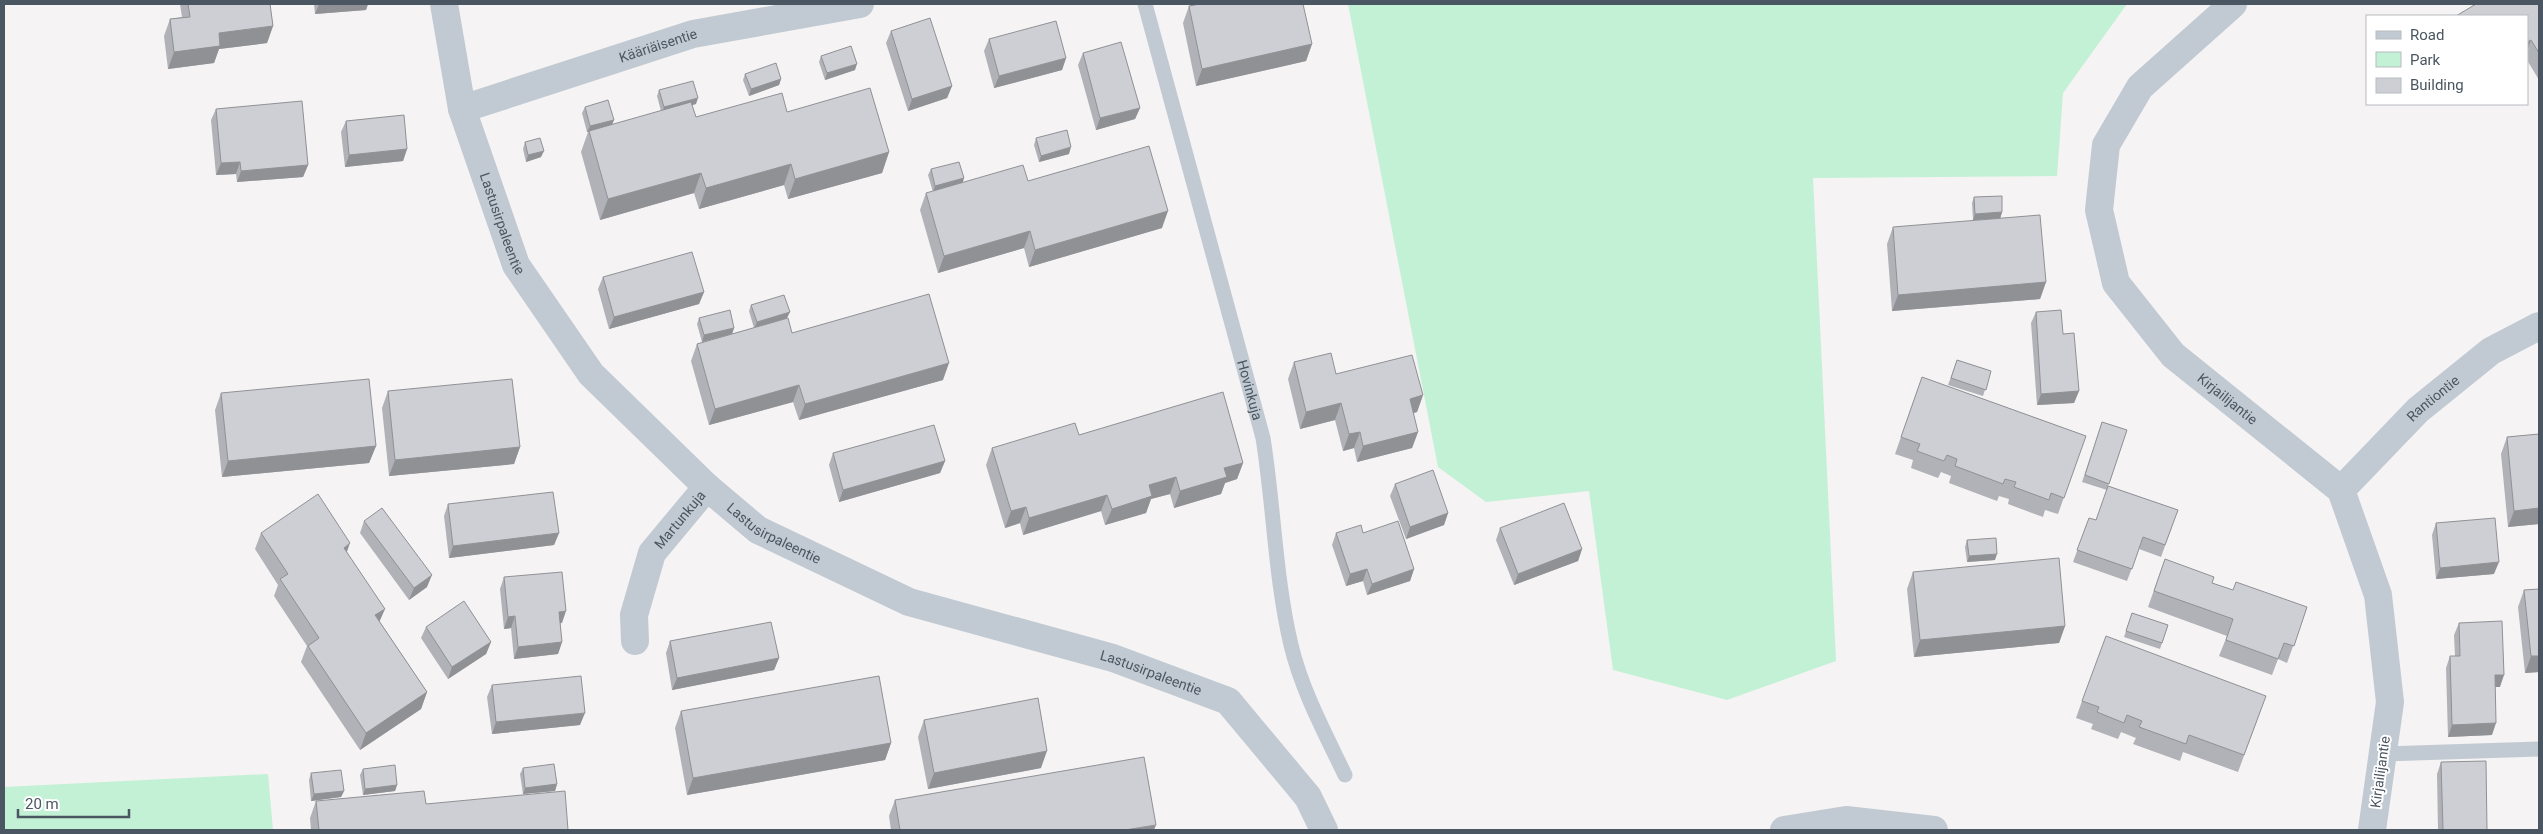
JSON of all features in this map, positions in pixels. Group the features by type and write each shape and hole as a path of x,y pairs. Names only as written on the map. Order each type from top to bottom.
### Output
{"street":[{"name":"Lastusirpaleentie","path":"444,4 462,109 516,265 591,374 707,487 758,530 909,602 1113,658 1228,701 1308,797 1324,830"},
{"name":"Kääriäisentie","path":"462,109 693,34 860,4"},
{"name":"Kirjailijantie","path":"2233,4 2140,86 2106,145 2099,210 2116,283 2173,355 2341,490 2378,595 2390,702 2372,830"},
{"name":"Rantiontie","path":"2341,490 2418,410 2492,351 2539,326"},
{"name":"Martunkuja","path":"635,641 634,615 652,554 707,487"},
{"path":"1784,830 1846,820 1934,830"}],"lane":[{"name":"Hovinkuja","path":"1145,4 1263,438 1271,484 1280,590 1292,647 1317,718 1345,775"},
{"path":"2383,754 2539,749"}],"green space":[{"path":"1348,4 2127,4 2063,93 2057,176 1813,178 1836,661 1727,700 1613,670 1589,491 1486,502 1438,467"},
{"path":"268,774 273,830 4,830 4,787"}],"building":[{"path":"188,4 270,4 273,26 219,33 220,46 174,52 170,19 190,17"},
{"path":"1200,4 1303,4 1312,44 1202,69 1189,6"},
{"path":"2476,4 2539,4 2539,53 2531,40 2528,42 2528,15 2458,15"},
{"path":"930,18 952,86 912,99 891,31"},
{"path":"1056,21 1066,58 999,76 989,39"},
{"path":"1121,42 1140,108 1100,118 1083,53"},
{"path":"851,46 857,64 827,73 821,56"},
{"path":"776,63 781,79 751,89 745,74"},
{"path":"693,81 698,98 664,107 659,90"},
{"path":"870,88 889,152 795,179 791,164 706,188 701,173 608,199 589,131 691,102 696,117 782,93 787,112"},
{"path":"608,100 614,120 590,126 585,107"},
{"path":"302,101 308,165 241,171 240,162 221,163 216,109"},
{"path":"404,115 407,149 349,155 346,121"},
{"path":"1067,130 1071,147 1041,156 1036,138"},
{"path":"540,138 544,151 528,155 525,142"},
{"path":"1149,146 1168,211 1035,250 1030,231 944,256 926,193 1023,165 1028,181"},
{"path":"959,162 964,178 935,186 931,169"},
{"path":"2002,196 2002,212 1975,214 1974,197"},
{"path":"2040,215 2046,282 1898,295 1893,227"},
{"path":"692,252 704,292 614,317 603,277"},
{"path":"929,294 949,363 805,404 799,385 715,409 697,344 788,318 792,333"},
{"path":"784,295 790,312 757,322 751,305"},
{"path":"730,310 734,328 704,335 699,318"},
{"path":"2061,310 2063,334 2074,333 2079,391 2041,394 2036,312"},
{"path":"1331,353 1336,374 1412,355 1423,395 1410,399 1418,432 1363,446 1360,432 1349,434 1341,403 1306,412 1294,362"},
{"path":"1957,360 1991,371 1986,390 1951,378"},
{"path":"1922,377 2086,436 2064,498 2051,493 2049,500 2014,487 2016,482 2005,479 2003,484 1955,466 1957,459 1947,455 1944,461 1917,451 1920,444 1901,437"},
{"path":"369,379 376,446 228,461 221,393"},
{"path":"512,379 520,447 395,460 388,391"},
{"path":"1223,392 1243,463 1224,468 1227,477 1180,491 1176,477 1149,485 1152,496 1112,509 1107,495 1029,518 1026,507 1011,511 992,448 1075,423 1079,435"},
{"path":"2102,422 2127,430 2109,484 2085,475"},
{"path":"934,425 945,461 843,490 833,453"},
{"path":"2539,434 2539,508 2514,511 2507,437"},
{"path":"1433,470 1448,513 1410,527 1395,484"},
{"path":"2108,486 2178,510 2165,545 2143,537 2132,569 2077,550 2089,518 2096,520"},
{"path":"553,492 559,533 453,546 448,504"},
{"path":"318,494 350,543 344,548 385,609 375,615 427,692 366,733 308,646 319,638 280,579 288,574 261,533"},
{"path":"1564,503 1582,549 1518,574 1500,528"},
{"path":"382,508 432,575 414,588 364,521"},
{"path":"2495,518 2499,562 2440,568 2436,523"},
{"path":"1398,521 1414,569 1372,584 1367,569 1350,574 1336,533 1361,525 1363,533"},
{"path":"1996,538 1997,554 1969,556 1967,540"},
{"path":"2059,558 2065,626 1920,640 1913,572"},
{"path":"2165,559 2214,577 2212,583 2233,590 2236,582 2307,607 2294,646 2284,643 2278,659 2226,640 2233,619 2154,591"},
{"path":"562,572 566,611 559,612 562,642 518,647 515,616 508,617 504,577"},
{"path":"2539,589 2539,656 2531,656 2524,590"},
{"path":"464,601 491,642 452,667 426,627"},
{"path":"2132,613 2168,625 2162,643 2126,631"},
{"path":"2502,621 2504,675 2495,675 2496,723 2452,725 2450,656 2460,656 2459,623"},
{"path":"771,622 779,658 677,678 670,641"},
{"path":"2106,636 2266,696 2244,755 2189,735 2186,744 2139,727 2142,721 2127,715 2124,723 2097,712 2099,707 2082,701"},
{"path":"581,676 585,713 496,722 492,685"},
{"path":"879,676 891,743 693,778 681,711"},
{"path":"1038,698 1047,751 934,773 924,720"},
{"path":"1144,757 1156,825 1125,830 900,830 895,800"},
{"path":"2486,761 2487,830 2443,830 2441,762"},
{"path":"554,764 557,784 525,788 523,768"},
{"path":"395,765 397,785 365,789 363,769"},
{"path":"341,770 344,791 314,794 311,773"},
{"path":"424,791 426,804 565,791 568,830 319,830 316,801"}]}
